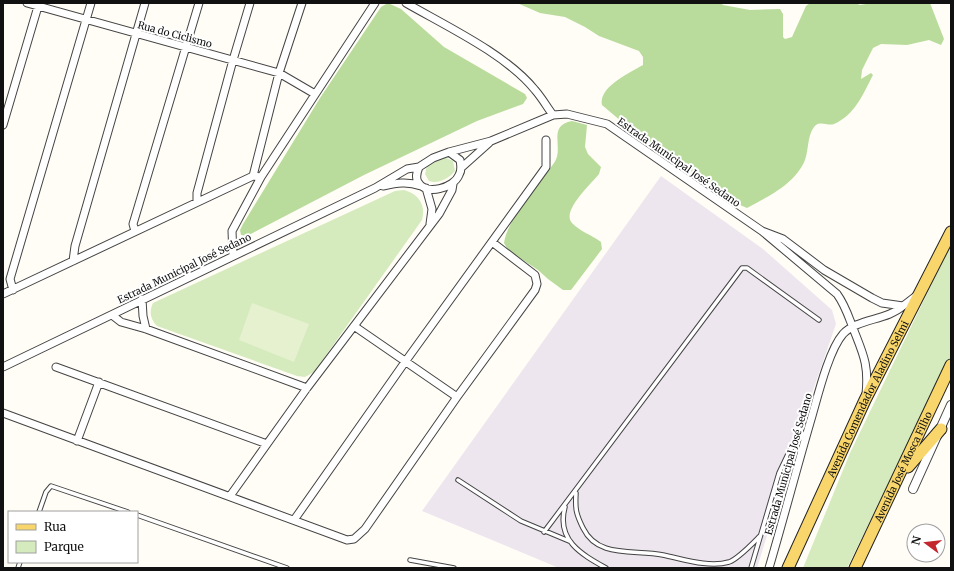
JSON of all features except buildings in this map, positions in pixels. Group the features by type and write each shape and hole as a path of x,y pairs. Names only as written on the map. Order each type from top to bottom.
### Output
{"main road":[{"name":"Avenida Comendador Aladino Selmi","path":"790,565 865,400 951,232"},
{"name":"Avenida José Mosca Filho","path":"854,568 900,476 951,365"},
{"path":"900,476 941,429"}],"street":[{"name":"Rua do Ciclismo","path":"27,3 279,73 315,94"},
{"path":"12,290 10,279 91,3"},
{"path":"72,261 75,246 146,3"},
{"path":"135,232 134,224 199,3"},
{"path":"197,202 197,193 250,3"},
{"path":"253,176 279,73 302,3"},
{"path":"233,256 232,231 260,177 375,3"},
{"path":"406,3 490,52 535,89 553,115"},
{"path":"3,125 38,5"},
{"name":"Estrada Municipal José Sedano","path":"449,152 491,141 535,121 553,115 567,114 607,124 762,231 837,294 844,304 864,355 867,369 865,400"},
{"path":"294,520 405,362 546,167 546,140"},
{"name":"Estrada Municipal José Sedano","path":"461,168 491,141"},
{"path":"230,496 307,388 429,226 442,208 452,190 453,184 460,174 461,168 460,160 449,152 433,158 419,167 417,176 418,182 424,187 432,209 429,226"},
{"name":"Estrada Municipal José Sedano","path":"3,367 375,188 407,169 419,167"},
{"path":"3,294 253,176 260,177"},
{"name":"Estrada Municipal José Sedano","path":"375,188 401,182 409,182 424,187"},
{"path":"424,187 446,187 453,184"},
{"name":"Estrada Municipal José Sedano","path":"762,231 783,239 824,270 872,298 882,303 903,306"},
{"path":"3,413 347,540 354,539 358,537 535,290 537,284 535,275 492,242"},
{"name":"Estrada Municipal José Sedano","path":"769,568 821,383 838,340 852,327 890,315 919,294"},
{"path":"142,300 146,329"},
{"path":"112,315 121,322 146,329 307,388"},
{"path":"354,326 457,397"},
{"path":"56,367 267,444"},
{"path":"77,441 99,382"},
{"path":"913,489 951,405"},
{"path":"941,429 951,415"}],"lane":[{"path":"544,532 576,492 742,268 747,268 820,320"},
{"path":"751,568 782,467 790,450 808,430"},
{"path":"458,480 521,521 544,532 569,541 591,559 606,568"},
{"path":"39,511 46,492 51,486 125,511"},
{"path":"576,492 575,512 587,537 602,547 619,552 660,554 680,559 719,564 731,561 760,536"},
{"path":"566,504 562,521 569,541"},
{"path":"138,515 287,568"},
{"path":"410,560 454,568"},
{"path":"272,568 274,563"}],"shaded area":[{"path":"661,176 763,249 832,310 836,324 800,428 757,568 559,568 422,511"}],"green space":[{"path":"388,3 401,9 444,47 525,94 527,98 523,104 477,121 364,175 247,236 241,235 240,230 243,224 320,98 381,7"},
{"path":"517,3 721,3 723,5 750,10 780,9 783,14 783,37 785,39 792,37 806,6 810,3 855,3 860,5 872,3 930,3 944,39 941,45 929,40 907,45 881,44 873,48 862,70 861,79 871,73 873,75 853,110 834,124 820,123 816,125 811,132 805,160 795,176 788,183 764,199 747,208 712,186 628,127 602,105 602,98 610,86 643,65 643,57 639,51 599,36 565,17 540,13"},
{"path":"572,121 587,125 585,147 588,154 601,167 599,174 578,198 570,212 570,218 575,226 601,242 602,249 571,290 563,290 538,270 508,250 504,243 506,234 517,213 557,157 557,138 560,128 564,124"},
{"path":"444,157 453,161 455,171 443,180 436,182 429,181 425,174 427,166"},
{"path":"404,190 414,194 420,201 423,210 422,220 314,372 305,377 297,376 157,326 153,321 151,309 153,303 395,191"},
{"path":"951,244 951,356 847,568 803,568 850,453"},
{"path":"252,303 309,324 294,362 239,340"}]}
